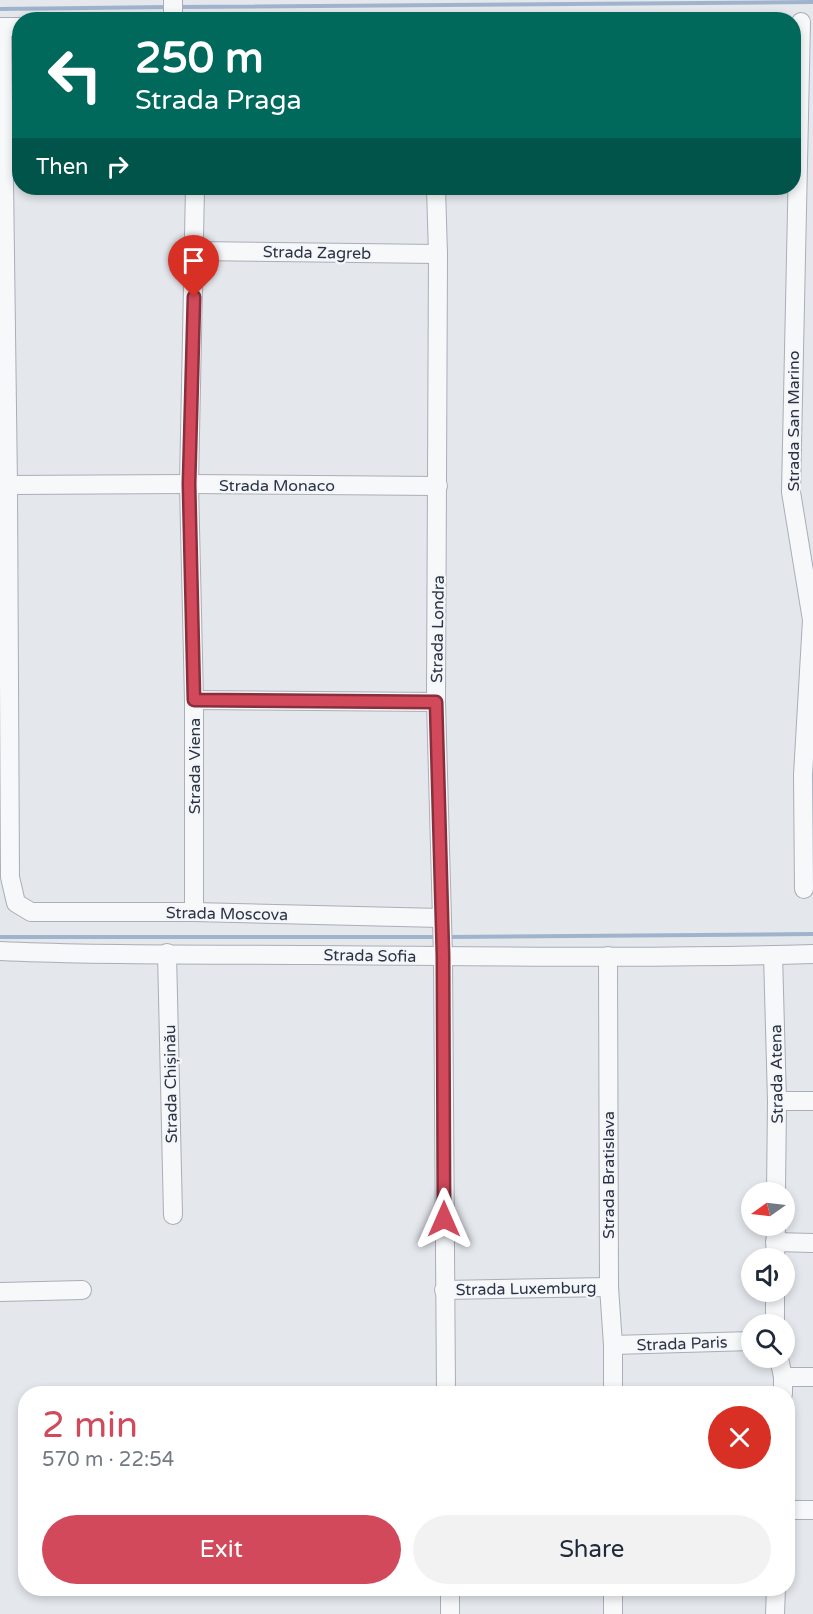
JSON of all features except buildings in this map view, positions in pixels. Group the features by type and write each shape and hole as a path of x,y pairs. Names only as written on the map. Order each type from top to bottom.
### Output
{"street":[{"name":"Strada San Marino","path":"803,22 806,147 804,272 791,492 812,620 804,890"},
{"path":"7,27 8,485"},
{"name":"Strada Viena","path":"194,912 194,700 189,484 195,195"},
{"name":"Strada Londra","path":"436,195 438,486 436,702 442,937 446,1386"},
{"name":"Strada Zagreb","path":"195,251 438,254"},
{"name":"Strada Monaco","path":"8,485 438,486"},
{"name":"Strada Moscova","path":"8,485 10,877 16,903 32,912 194,912 442,937"},
{"path":"194,700 436,702"},
{"name":"Strada Sofia","path":"0,951 79,955 166,953 442,937 608,956 813,954"},
{"name":"Strada Chișinău","path":"166,953 173,1215"},
{"name":"Strada Atena","path":"773,955 777,1101 776,1182"},
{"name":"Strada Bratislava","path":"608,956 609,1287 613,1386"},
{"path":"777,1101 813,1101"},
{"path":"775,1242 813,1243"},
{"name":"Strada Luxemburg","path":"444,1290 609,1287"},
{"path":"0,1292 82,1290"},
{"name":"Strada Paris","path":"613,1345 741,1341"},
{"path":"780,1368 783,1385 813,1377"},
{"path":"795,1510 813,1510"},
{"path":"450,1596 450,1614"},
{"path":"613,1596 614,1614"},
{"path":"775,1614 776,1596"}],"waterway":[{"path":"178,7 813,2"},
{"path":"0,9 167,7"},
{"path":"448,937 813,934"},
{"path":"0,937 437,937"}],"route":[{"path":"194,297 189,484 194,700 436,702 443,956 444,1219"}]}
